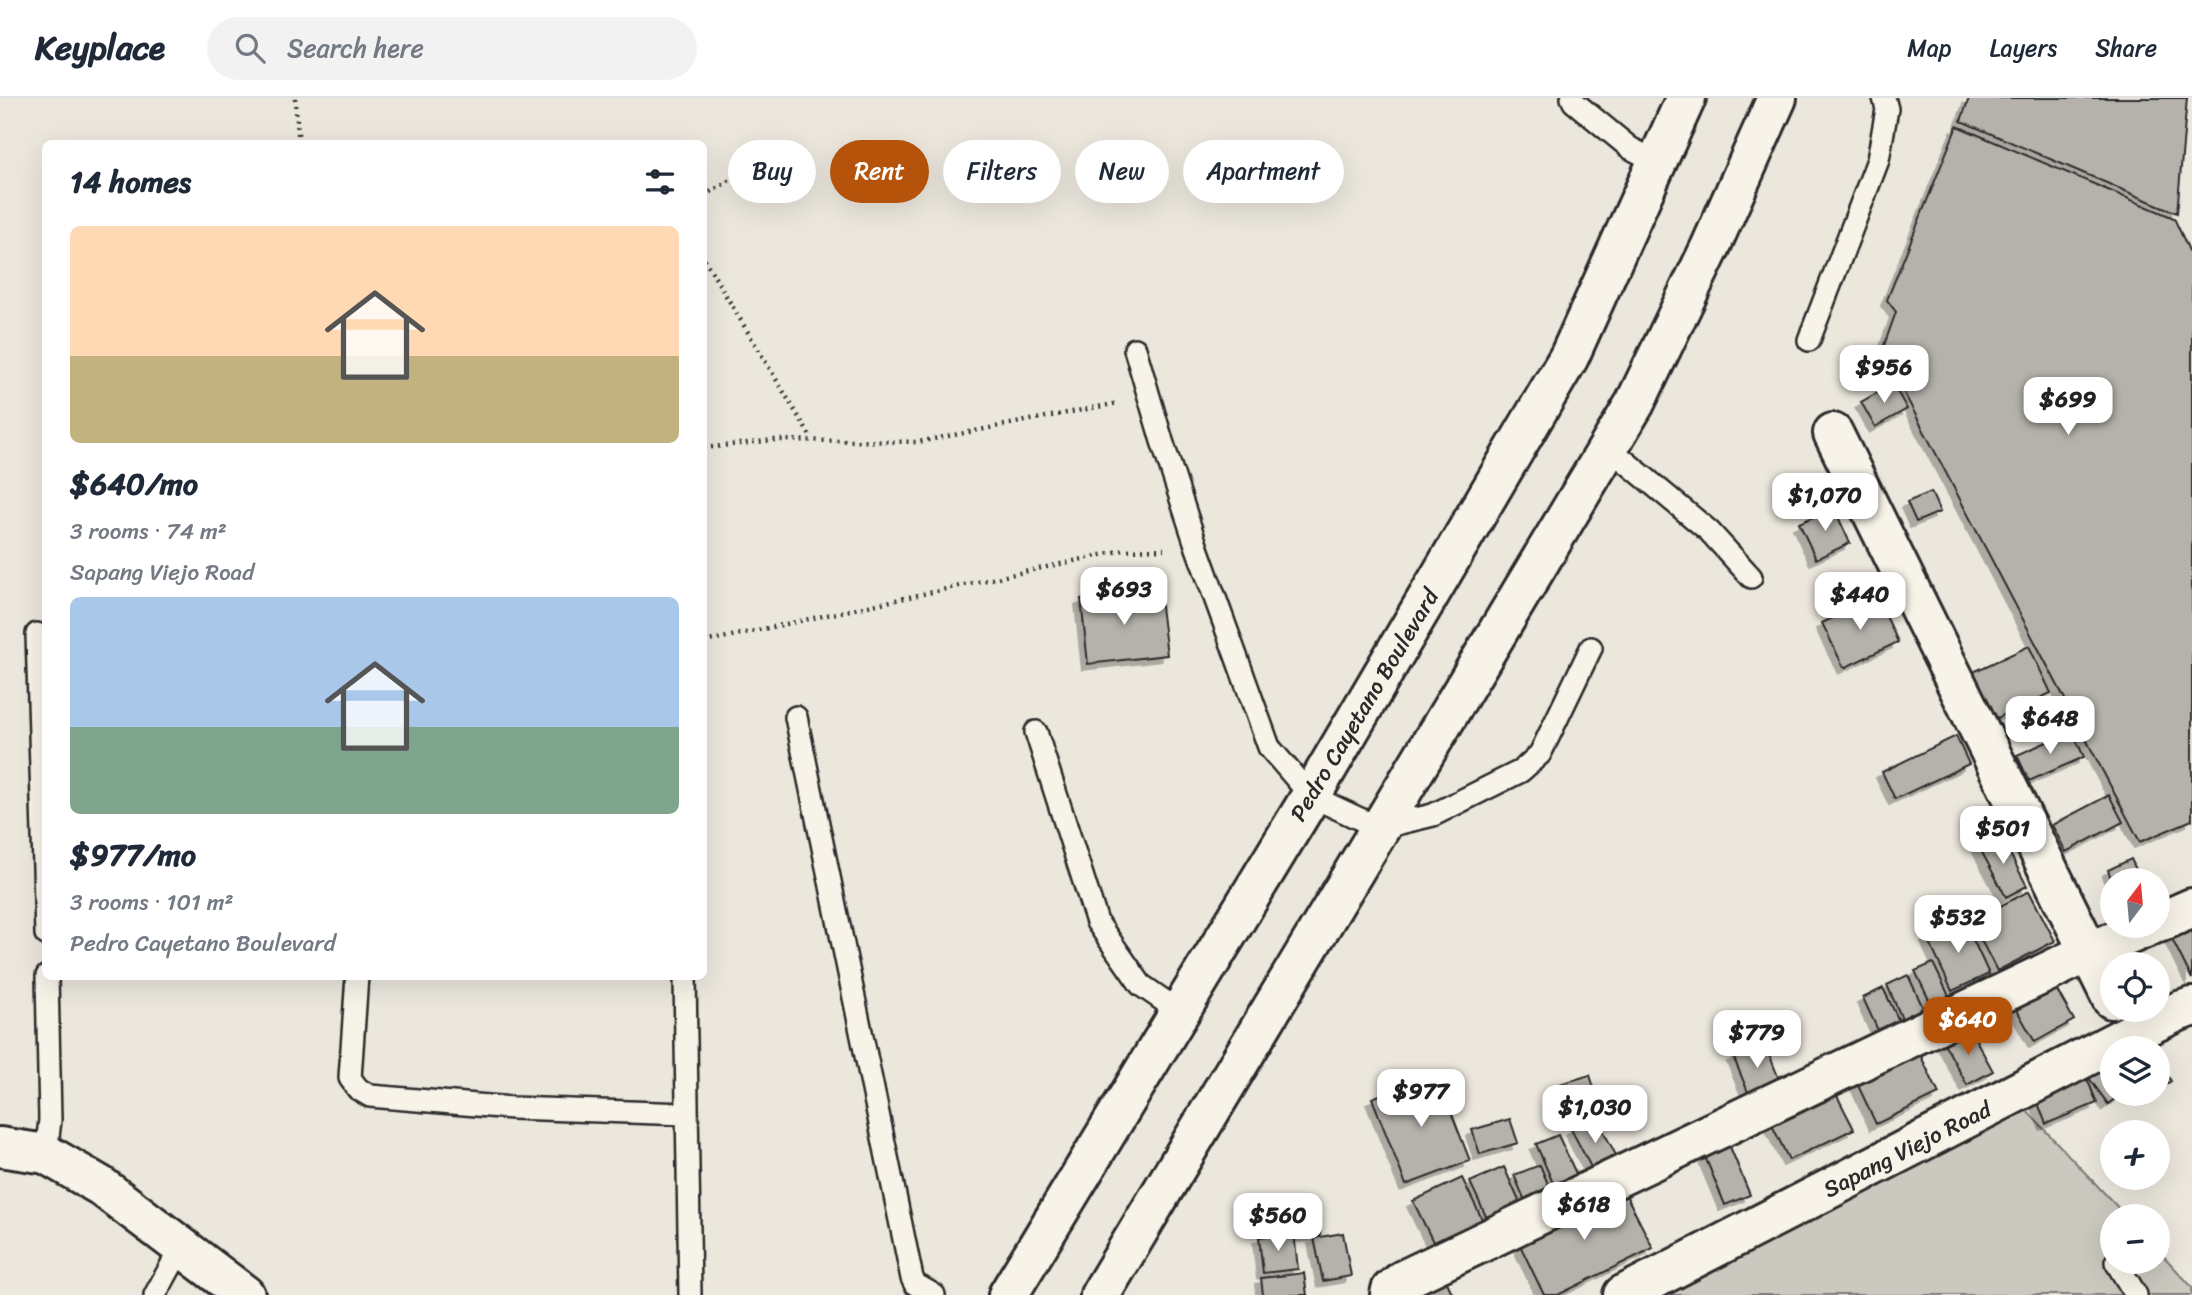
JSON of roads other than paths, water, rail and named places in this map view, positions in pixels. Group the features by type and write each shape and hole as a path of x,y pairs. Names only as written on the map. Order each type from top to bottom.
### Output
{"main road":[{"name":"Pedro Cayetano Boulevard","path":"1008,1295 1311,796 1569,357 1686,98"},
{"path":"1100,1295 1641,391 1710,248 1777,98"},
{"path":"1833,433 2100,974"},
{"path":"2170,917 2192,908"},
{"path":"1390,1295 1391,1290 1403,1280 2122,938"},
{"name":"Sapang Viejo Road","path":"2170,1013 2192,1007"},
{"name":"Sapang Viejo Road","path":"1623,1295 2124,1022"},
{"path":"0,1147 46,1154 101,1186 245,1295"}],"lane":[{"path":"1572,98 1574,103 1630,148 1657,162"},
{"path":"1809,340 1878,160 1887,109 1884,98"},
{"path":"1135,349 1197,548 1269,747 1311,796 1379,828 1433,815 1521,771 1540,754 1591,648"},
{"path":"1608,447 1709,531 1751,577"},
{"path":"37,634 42,801"},
{"path":"796,717 912,1278 915,1284 934,1295"},
{"path":"1036,732 1097,922 1141,985 1180,1012"},
{"path":"46,1154 51,1120 47,980"},
{"path":"357,980 350,1078 358,1089 370,1096 512,1108 687,1114"},
{"path":"685,980 690,1295"},
{"path":"155,1295 182,1246"},
{"path":"2123,1274 2136,1295"}]}
